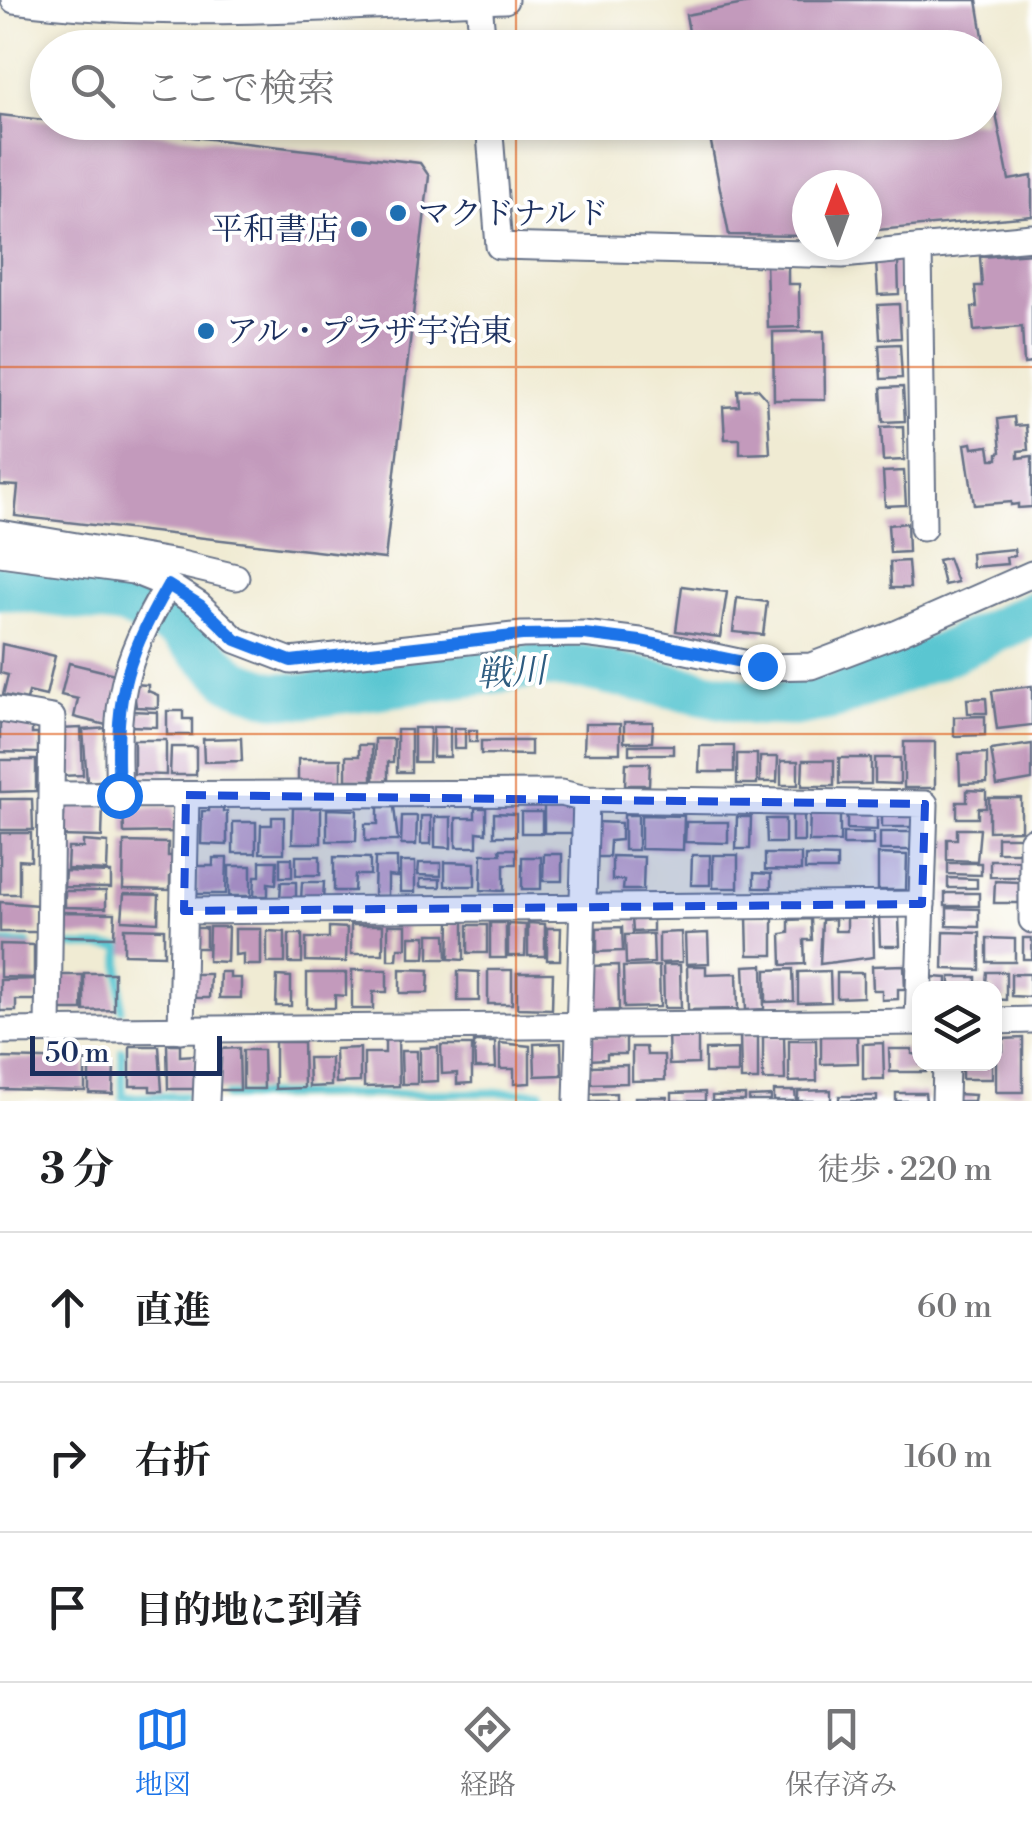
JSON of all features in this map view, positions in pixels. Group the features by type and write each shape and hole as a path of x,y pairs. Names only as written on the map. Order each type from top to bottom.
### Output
{"street":[{"path":"14,0 172,9 505,0"},
{"path":"479,1 481,30"},
{"path":"490,140 499,246 842,255 1032,238"},
{"path":"920,248 922,528"},
{"path":"0,534 176,562 236,577"},
{"path":"0,552 133,570 200,605 236,640 291,661 522,635 584,634 640,641 762,666 811,666 1032,574"},
{"path":"119,795 118,712 123,680 143,630 165,590"},
{"path":"0,709 52,718 48,1030"},
{"path":"52,795 561,793 586,799 925,804 920,981"},
{"path":"181,1030 186,795"},
{"path":"577,1101 586,799"},
{"path":"1032,841 1032,920"},
{"path":"184,911 922,904"},
{"path":"1002,1021 1032,1020"},
{"path":"0,1031 912,1022"},
{"path":"206,1101 208,1030"},
{"path":"945,1101 946,1071"}],"highlighted area":[{"path":"186,795 925,804 922,904 184,911"}],"building":[{"path":"765,0 977,0 982,30 689,30 686,15"},
{"name":"アル・プラザ宇治東","path":"0,115 30,118 30,140 219,140 420,163 429,176 385,559 15,516 18,486 0,485"},
{"path":"711,140 1001,140 1009,180 1032,176 1032,216 882,230 882,170 792,170 792,236 729,235"},
{"path":"1032,253 1032,363 1024,364 1022,327 974,331 972,307 977,307 975,286 982,286 980,257"},
{"path":"876,261 898,261 899,294 878,295"},
{"path":"766,262 788,262 788,284 799,284 800,327 768,328"},
{"path":"899,304 901,338 880,339 878,305"},
{"path":"824,331 825,400 774,400 773,332"},
{"path":"900,344 902,378 881,379 879,345"},
{"path":"903,387 905,421 883,422 881,388"},
{"path":"758,389 767,399 770,453 740,454 740,439 725,439 723,407 739,406 738,390"},
{"path":"1014,417 1015,426 1026,425 1028,450 1018,451 1018,458 1032,456 1032,507 1018,508 1018,504 1011,502 974,505 965,444 972,443 973,448 989,446 991,459 998,459 998,419"},
{"path":"903,426 904,460 883,461 881,427"},
{"path":"904,471 906,505 885,506 883,472"},
{"path":"907,523 908,552 890,553 888,525"},
{"path":"1014,549 1015,556 1006,557 1007,564 972,567 971,553"},
{"path":"948,558 957,582 944,585 938,560"},
{"path":"908,561 910,588 891,588 890,562"},
{"path":"682,586 727,592 720,637 676,631"},
{"path":"737,598 767,602 763,635 733,632"},
{"path":"2,644 55,656 46,696 29,692 27,700 3,695 8,675 0,673"},
{"path":"69,663 123,676 110,726 74,717 78,699 61,695"},
{"path":"133,684 148,685 148,691 158,695 158,708 136,707"},
{"path":"1032,686 1032,725 997,729 992,691"},
{"path":"986,698 987,713 968,713 967,699"},
{"path":"129,711 157,712 157,727 129,726"},
{"path":"167,711 183,711 183,719 192,719 192,735 167,735"},
{"path":"985,716 985,735 954,736 954,717"},
{"path":"0,717 32,724 32,734 38,734 38,753 0,752"},
{"path":"624,722 653,722 652,742 624,742"},
{"path":"585,724 620,724 620,753 584,753"},
{"path":"433,727 450,727 450,757 433,757"},
{"path":"81,728 83,775 61,776 59,729"},
{"path":"107,728 111,780 87,782 83,730"},
{"path":"414,728 430,728 429,762 414,762"},
{"path":"454,728 465,728 465,749 454,749"},
{"path":"397,730 411,730 411,772 397,772"},
{"path":"469,730 477,730 477,742 469,742"},
{"path":"241,738 242,761 204,762 203,739"},
{"path":"375,739 394,739 388,781 374,781"},
{"path":"134,740 166,740 166,775 134,774"},
{"path":"481,741 531,741 531,755 481,754"},
{"path":"904,742 935,742 935,788 904,788"},
{"path":"1032,744 1032,780 997,786 991,750"},
{"path":"359,745 372,745 372,780 346,780 346,756 359,756"},
{"path":"629,745 673,745 673,754 629,754"},
{"path":"700,746 734,746 734,772 699,772"},
{"path":"171,747 196,747 196,775 170,775"},
{"path":"987,753 987,783 960,784 959,754"},
{"path":"737,754 757,754 757,784 737,784"},
{"path":"760,757 778,757 777,782 760,782"},
{"path":"839,758 871,758 871,784 839,784"},
{"path":"875,758 900,758 900,784 875,783"},
{"path":"298,759 341,759 341,782 298,782"},
{"path":"0,760 36,760 36,791 0,792"},
{"path":"803,760 834,760 834,786 802,786"},
{"path":"781,761 798,761 798,785 781,785"},
{"path":"626,763 650,763 649,785 625,785"},
{"path":"967,790 986,791 986,808 978,808 978,818 957,818 957,802 967,802"},
{"path":"989,798 1021,798 1021,830 989,831"},
{"path":"0,799 32,799 33,830 0,830"},
{"path":"209,804 223,804 223,812 227,811 227,845 201,844 202,811 209,811"},
{"path":"64,805 103,806 102,837 58,836 58,816 64,816"},
{"path":"544,805 574,805 574,833 544,833"},
{"path":"174,807 175,832 124,833 123,808"},
{"path":"378,807 394,807 398,841 365,841 365,824 378,824"},
{"path":"293,808 321,808 321,843 292,843"},
{"path":"475,808 486,808 486,833 477,832 477,847 456,847 456,818 475,818"},
{"path":"327,809 357,810 356,841 327,841"},
{"path":"810,811 840,811 840,842 809,842"},
{"path":"521,812 542,812 542,833 521,833"},
{"path":"792,812 804,812 804,842 792,842"},
{"path":"847,812 877,812 877,830 847,829"},
{"path":"882,812 915,812 914,827 882,827"},
{"path":"494,813 516,814 516,836 494,836"},
{"path":"624,815 638,815 638,850 624,850"},
{"path":"641,815 684,816 683,850 641,849"},
{"path":"402,816 417,816 416,845 401,845"},
{"path":"421,816 431,816 431,844 421,844"},
{"path":"272,817 284,817 284,853 260,853 261,825 272,825"},
{"path":"435,817 451,817 451,848 435,847"},
{"path":"737,817 751,817 750,849 736,849"},
{"path":"766,819 785,819 785,843 767,843"},
{"path":"233,822 256,822 256,853 233,853"},
{"path":"595,822 621,823 621,840 610,841 609,857 595,857"},
{"path":"686,822 728,822 728,843 685,842"},
{"path":"957,829 980,829 977,861 947,860 947,839 957,839"},
{"path":"880,832 912,832 912,850 880,850"},
{"path":"0,833 31,833 31,861 19,860 19,894 0,894"},
{"path":"843,833 873,833 873,845 843,845"},
{"path":"997,837 1021,837 1021,852 997,852"},
{"path":"83,841 108,843 107,871 67,869 68,848 83,848"},
{"path":"124,842 168,843 168,856 175,856 175,877 170,877 170,890 123,889"},
{"path":"500,849 516,849 516,864 504,864 504,891 481,890 482,854 501,854"},
{"path":"544,854 562,854 562,881 543,881"},
{"path":"765,854 801,854 801,871 765,870"},
{"path":"878,854 907,855 906,890 878,890"},
{"path":"692,855 710,855 710,885 691,885"},
{"path":"713,855 738,855 738,888 713,888"},
{"path":"296,856 320,856 320,875 296,875"},
{"path":"612,856 644,857 643,890 623,890 624,880 612,880"},
{"path":"805,856 837,857 837,870 805,870"},
{"path":"334,857 370,858 370,875 355,875 354,891 334,891"},
{"path":"522,857 541,857 541,889 522,889"},
{"path":"213,858 227,858 226,894 197,894 197,866 213,866"},
{"path":"280,858 292,858 292,877 280,877"},
{"path":"375,858 397,858 397,877 388,876 388,896 374,896"},
{"path":"990,860 1024,860 1023,877 990,877"},
{"path":"260,861 277,861 276,884 268,883 268,896 254,896"},
{"path":"400,862 415,862 415,892 400,892"},
{"path":"445,862 475,863 475,886 445,886"},
{"path":"419,863 441,863 441,876 418,875"},
{"path":"948,863 981,863 981,875 948,874"},
{"path":"229,866 251,866 251,896 229,896"},
{"path":"65,871 111,873 111,888 64,887"},
{"path":"754,873 771,874 771,888 754,888"},
{"path":"948,878 977,879 977,888 948,888"},
{"path":"420,879 440,879 440,887 420,887"},
{"path":"995,881 1019,882 1019,903 994,903"},
{"path":"281,882 296,882 296,899 280,899"},
{"path":"302,882 324,882 323,900 301,900"},
{"path":"65,891 106,891 106,908 65,907"},
{"path":"945,893 979,893 979,906 945,906"},
{"path":"124,894 159,895 158,922 122,920"},
{"path":"0,902 37,905 38,932 0,932"},
{"path":"947,908 979,909 979,927 947,926"},
{"path":"62,912 115,913 114,937 62,936"},
{"path":"773,916 773,955 748,955 747,917"},
{"path":"873,916 874,957 820,964 822,920 835,919 835,931 847,931 847,917"},
{"path":"879,917 899,917 900,946 880,946"},
{"path":"632,918 653,918 653,931 633,932"},
{"path":"811,919 812,940 804,940 805,964 782,965 781,934 789,933 789,920"},
{"path":"450,921 464,922 464,960 449,959"},
{"path":"490,923 506,923 506,958 490,958"},
{"path":"528,923 545,924 545,956 528,956"},
{"path":"508,924 526,925 525,956 508,956"},
{"path":"351,925 383,925 383,954 351,954"},
{"path":"388,925 406,925 406,948 398,948 397,960 388,960"},
{"path":"468,925 487,925 487,953 468,953"},
{"path":"209,927 228,927 227,962 208,961"},
{"path":"329,927 347,928 346,962 306,961 306,938 329,938"},
{"path":"622,927 623,951 597,952 597,928"},
{"path":"124,928 164,929 164,955 124,954"},
{"path":"195,928 206,928 206,948 195,948"},
{"path":"547,928 561,928 560,960 547,960"},
{"path":"235,929 261,929 261,965 243,965 243,954 235,955"},
{"path":"267,931 285,932 285,963 267,963"},
{"path":"681,932 682,962 659,963 659,933"},
{"path":"944,932 980,933 980,970 943,969"},
{"path":"708,933 709,963 686,964 685,934"},
{"path":"289,934 302,934 302,963 289,963"},
{"path":"429,934 446,934 447,959 429,959"},
{"path":"653,934 654,963 626,964 625,935"},
{"path":"410,936 426,936 425,958 410,958"},
{"path":"987,938 1015,939 1015,962 987,962"},
{"path":"1023,938 1032,938 1032,959 1023,959"},
{"path":"0,944 34,945 34,978 0,977"},
{"path":"618,965 619,1010 592,1011 591,966"},
{"path":"663,965 680,965 681,1008 664,1008"},
{"path":"763,965 764,1009 746,1010 744,966"},
{"path":"904,965 905,989 898,989 898,999 882,1000 882,990 873,990 872,966"},
{"path":"659,966 660,1007 624,1008 623,967"},
{"path":"687,966 706,966 706,974 737,973 738,1009 688,1010"},
{"path":"400,969 429,970 428,993 400,993"},
{"path":"793,969 794,1001 766,1002 766,970"},
{"path":"352,970 387,970 387,992 373,992 373,1009 352,1009"},
{"path":"488,970 512,970 512,1004 488,1004"},
{"path":"458,971 479,972 479,1001 458,1001"},
{"path":"830,971 831,1002 798,1003 798,972"},
{"path":"220,972 230,972 230,978 241,978 241,998 219,998"},
{"path":"987,972 1006,972 1006,1000 1002,1000 1002,981 986,981"},
{"path":"84,973 114,973 114,1010 84,1011"},
{"path":"307,973 346,973 346,996 335,995 335,1008 307,1008"},
{"path":"517,973 553,973 552,1009 517,1008"},
{"path":"837,973 863,973 863,997 837,998"},
{"path":"194,974 210,974 209,998 193,998"},
{"path":"1011,974 1030,974 1030,997 1011,996"},
{"path":"55,975 83,975 82,1010 54,1010"},
{"path":"277,976 291,977 291,1006 276,1006"},
{"path":"950,977 976,977 976,981 950,981"},
{"path":"37,979 37,1000 16,1000 16,1011 0,1011 0,980"},
{"path":"668,1033 698,1033 698,1064 669,1065"},
{"path":"740,1034 758,1034 758,1080 741,1080"},
{"path":"821,1035 857,1035 858,1063 821,1064"},
{"path":"588,1036 626,1036 626,1054 588,1060"},
{"path":"763,1036 784,1036 785,1080 763,1080"},
{"path":"385,1038 398,1038 399,1086 364,1087 364,1053 385,1053"},
{"path":"1023,1038 1023,1092 996,1092 996,1071 1002,1071 1003,1039"},
{"path":"789,1040 816,1040 817,1081 789,1082"},
{"path":"275,1042 303,1042 304,1088 275,1089"},
{"path":"474,1042 495,1042 496,1068 475,1068"},
{"path":"500,1043 530,1046 530,1083 514,1084 514,1069 500,1069"},
{"path":"561,1043 562,1075 535,1076 534,1044"},
{"path":"883,1043 884,1079 863,1079 863,1044"},
{"path":"167,1044 180,1044 180,1056 196,1055 197,1089 168,1089"},
{"path":"441,1045 472,1045 472,1083 457,1084 457,1073 442,1074"},
{"path":"130,1046 159,1046 162,1091 150,1091 150,1086 130,1086"},
{"path":"438,1047 438,1081 420,1082 420,1048"},
{"path":"632,1047 646,1047 647,1055 664,1055 665,1080 632,1081"},
{"path":"239,1048 240,1090 219,1090 219,1049"},
{"path":"360,1048 360,1082 336,1083 335,1049"},
{"path":"738,1049 738,1073 705,1073 705,1050"},
{"path":"889,1049 912,1049 912,1071 926,1071 926,1072 890,1072"},
{"path":"243,1050 263,1050 264,1089 243,1089"},
{"path":"401,1051 417,1051 417,1084 402,1084"},
{"path":"0,1058 85,1060 85,1091 0,1089"},
{"path":"308,1058 331,1058 331,1086 309,1087"},
{"path":"89,1064 114,1064 113,1094 89,1093"},
{"path":"627,1065 627,1083 589,1084 589,1066"},
{"path":"962,1071 992,1071 992,1079 962,1079"},
{"path":"831,1090 831,1101 798,1101 798,1091"},
{"path":"774,1091 795,1091 796,1101 774,1101"},
{"path":"705,1092 705,1101 672,1101 672,1093"},
{"path":"616,1093 616,1101 586,1101 585,1094"},
{"path":"896,1093 925,1093 926,1101 896,1101"},
{"path":"956,1094 975,1095 974,1101 956,1101"},
{"path":"745,1095 745,1101 712,1101 712,1096"},
{"path":"771,1096 771,1101 749,1101 749,1097"},
{"path":"839,1096 877,1096 877,1101 839,1101"},
{"path":"635,1097 667,1097 667,1101 635,1101"}],"waterway":[{"name":"戦川","path":"0,587 127,604 177,628 234,681 273,694 306,696 541,665 582,667 754,703 794,704 834,697 1032,614"},
{"path":"0,943 28,944"},
{"path":"71,946 120,947 121,1009"},
{"path":"122,1051 123,1097 184,1096"},
{"path":"227,1096 541,1092"}],"place":[{"name":"マクドナルド","path":"398,213"},
{"name":"平和書店","path":"359,229"},
{"name":"アル・プラザ宇治東","path":"206,331"}],"route":[{"path":"119,795 116,727 123,680 137,641 168,585 200,605 236,640 291,661 522,635 584,634 640,641 762,666"}]}
